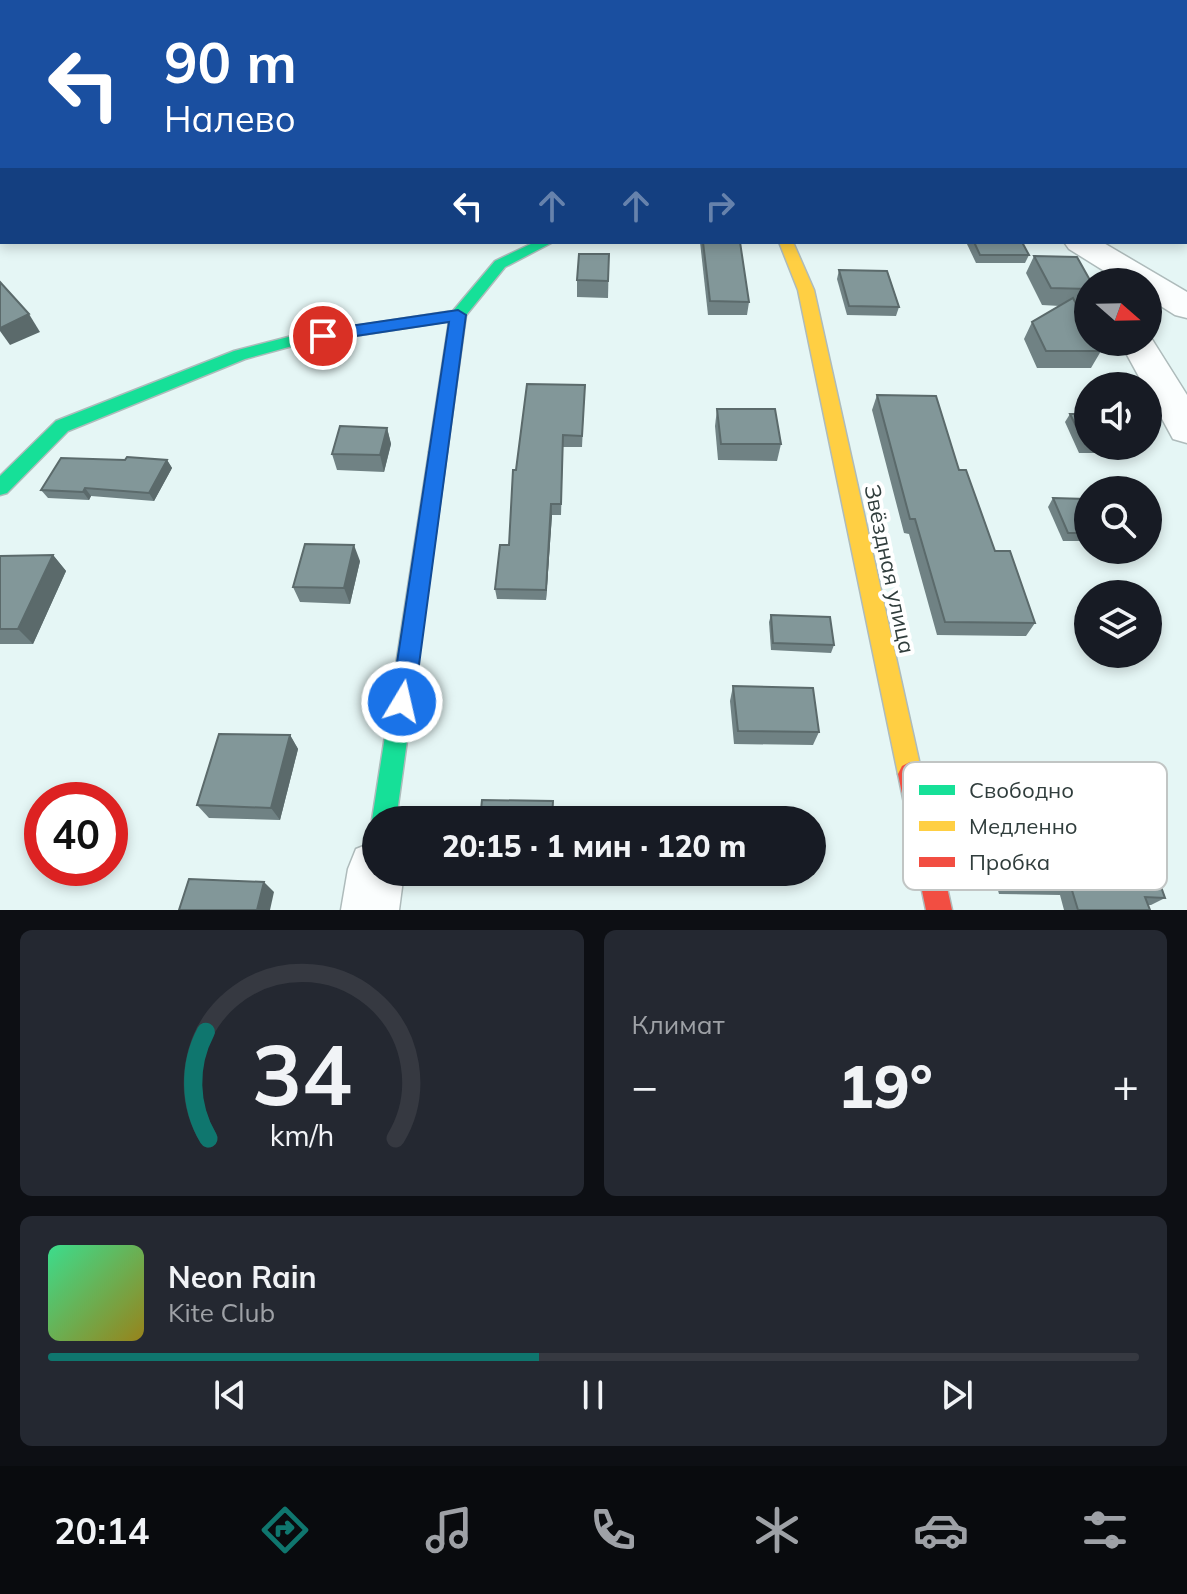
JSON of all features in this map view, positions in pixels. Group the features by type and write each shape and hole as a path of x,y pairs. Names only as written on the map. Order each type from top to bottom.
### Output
{"street":[{"path":"386,806 458,315 500,264 542,244"},
{"name":"Звёздная улица","path":"787,244 806,290 907,762"},
{"path":"1162,292 1187,307"},
{"path":"0,488 62,426 240,355 296,340 458,315"},
{"path":"1146,356 1187,429"},
{"path":"370,910 374,886"},
{"name":"Звёздная улица","path":"935,890 939,910"}],"building":[{"path":"703,244 740,244 749,302 710,301"},
{"path":"975,244 1023,244 1029,255 980,255"},
{"path":"579,254 609,254 608,281 577,280"},
{"path":"1034,256 1077,257 1083,268 1074,268 1074,289 1051,288"},
{"path":"839,270 887,271 899,307 849,306"},
{"path":"0,282 29,314 0,328"},
{"path":"1073,298 1074,351 1046,351 1032,322"},
{"path":"527,384 585,385 582,436 563,435 561,504 551,504 546,590 495,589 500,545 509,545 513,470 516,470"},
{"path":"877,395 936,396 959,470 966,470 995,551 1010,551 1035,623 945,622 915,519 910,519"},
{"path":"717,409 775,409 781,444 721,444"},
{"path":"340,426 387,428 380,455 332,454"},
{"path":"127,457 167,460 149,493 85,488 83,492 41,490 61,458 125,460"},
{"path":"1053,498 1074,499 1074,533 1068,533"},
{"path":"305,544 354,545 344,588 293,587"},
{"path":"53,555 18,629 0,629 0,556"},
{"path":"771,615 830,617 834,645 773,643"},
{"path":"733,686 813,688 819,732 738,731"},
{"path":"219,734 290,735 271,808 197,805"},
{"path":"482,800 553,801 553,806 481,806"},
{"path":"189,879 264,882 257,910 179,910"},
{"path":"1072,890 1162,890 1165,898 1145,897 1150,910 1078,910"}],"traffic: fast":[{"path":"0,488 62,426 240,355 296,340 458,315 500,264 542,244"},
{"path":"386,806 438,452"}],"traffic: slow":[{"path":"787,244 806,290 907,762"},
{"path":"438,452 458,315"}],"traffic: jam":[{"path":"935,890 939,910"}],"route":[{"path":"323,336 458,315 402,702"}]}
